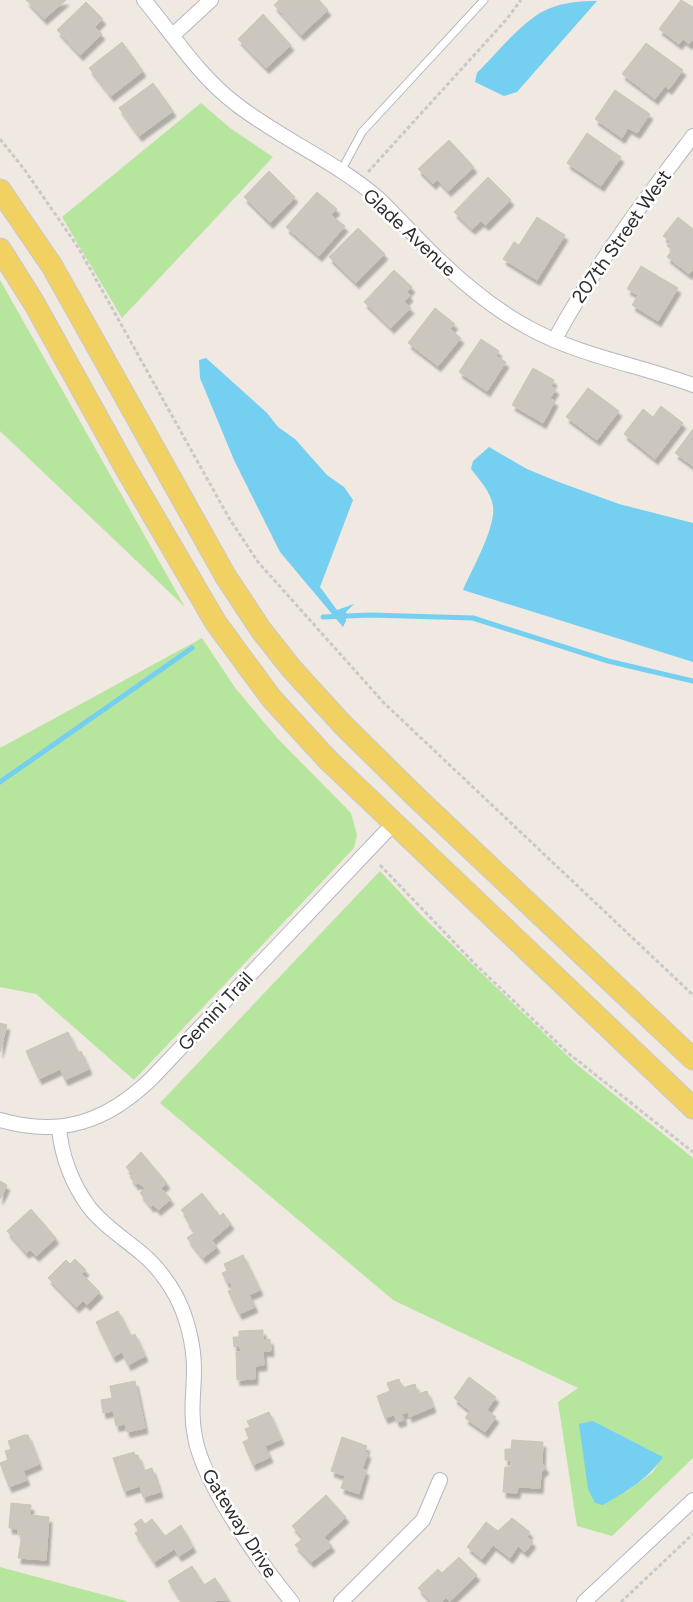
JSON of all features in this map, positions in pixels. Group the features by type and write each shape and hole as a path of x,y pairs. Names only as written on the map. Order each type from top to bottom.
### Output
{"main road":[{"path":"0,190 52,266 226,577 261,630 291,668 343,725 411,792 693,1059"},
{"path":"0,249 34,303 126,469 233,648 303,735 693,1108"}],"street":[{"name":"Glade Avenue","path":"144,0 206,78 266,126 359,184 396,215 449,270 498,309 530,328 586,353 647,368 693,384"},
{"path":"172,35 211,0"},
{"name":"207th Street West","path":"555,339 617,237 693,136"},
{"name":"Gemini Trail","path":"0,1120 28,1126 58,1127 103,1116 139,1090 394,823"},
{"name":"Gateway Drive","path":"58,1127 63,1155 75,1183 90,1208 142,1253 161,1274 176,1296 186,1322 193,1354 192,1411 195,1438 204,1467 230,1513 292,1602"},
{"path":"341,1602 423,1520 440,1480"},
{"path":"584,1602 693,1500"}],"lane":[{"path":"341,172 362,132 484,0"}],"path":[{"path":"359,184 506,20 521,0"},
{"path":"0,140 24,169 78,247 229,518 258,562 384,703 693,995"},
{"path":"380,865 475,964 568,1053 693,1152"},
{"path":"621,1602 693,1534"}],"green space":[{"path":"201,103 230,128 273,157 122,318 62,217"},
{"path":"0,280 185,607 0,431"},
{"path":"202,638 236,689 278,739 351,813 357,835 354,848 134,1080 36,994 0,987 0,748"},
{"path":"380,871 421,915 576,1064 693,1158 693,1458 612,1536 577,1526 558,1402 578,1388 393,1300 160,1103","holes":["593,1421 662,1457 653,1472 626,1492"]},
{"path":"0,1567 126,1601 127,1602 0,1602"}],"water":[{"path":"597,1 517,92 504,96 475,82 477,73 501,47 520,28 539,14 566,3"},
{"path":"206,358 267,413 278,427 295,439 327,475 344,487 353,500 320,587 337,610 354,604 346,612 346,621 343,627 280,552 234,460 200,378 199,360"},
{"path":"489,447 527,469 556,481 619,504 693,523 693,662 463,590 487,537 493,515 490,496 471,469 473,461"},
{"path":"593,1421 663,1457 643,1479 603,1505 595,1503 588,1489 579,1424"}],"building":[{"path":"26,0 66,0 44,19"},
{"path":"279,0 319,0 328,10 301,35 274,5"},
{"path":"681,0 693,7 693,40 689,44 683,39 679,44 659,29"},
{"path":"86,2 103,19 95,27 102,34 80,55 57,30"},
{"path":"263,14 291,45 266,68 238,39"},
{"path":"122,42 143,71 111,96 89,68"},
{"path":"646,43 683,70 669,89 665,86 655,99 622,74"},
{"path":"153,83 173,111 139,136 119,108"},
{"path":"615,90 650,114 637,133 628,128 622,138 595,119"},
{"path":"587,133 621,157 601,186 567,163"},
{"path":"449,140 474,167 448,191 437,179 433,184 418,169"},
{"path":"269,171 295,197 270,223 244,197"},
{"path":"488,177 511,200 486,225 481,221 472,229 454,212"},
{"path":"317,192 337,209 331,215 345,226 319,256 286,227"},
{"path":"537,217 565,235 537,280 503,259 514,242 519,245"},
{"path":"678,217 693,229 693,269 689,274 667,257 672,250 667,246 670,241 663,236"},
{"path":"358,228 385,254 356,283 329,257"},
{"path":"641,266 678,288 658,321 632,305 638,295 627,289"},
{"path":"394,270 412,287 407,292 410,296 404,302 411,308 391,328 364,302"},
{"path":"435,308 455,324 450,329 461,338 438,366 408,343"},
{"path":"481,339 499,351 496,356 506,362 487,391 459,372"},
{"path":"533,368 554,380 551,386 556,389 550,398 555,401 543,423 512,405"},
{"path":"588,388 619,411 597,440 566,417"},
{"path":"661,406 683,423 655,459 624,434 643,409 653,417"},
{"path":"693,429 693,466 675,453"},
{"path":"0,1023 7,1025 0,1052"},
{"path":"68,1032 78,1053 81,1051 89,1069 65,1080 60,1069 39,1079 26,1051"},
{"path":"141,1152 167,1183 161,1188 171,1199 158,1210 153,1205 151,1207 140,1193 145,1188 138,1183 136,1185 130,1177 133,1175 126,1167"},
{"path":"0,1181 7,1185 0,1199"},
{"path":"202,1193 220,1216 223,1213 231,1224 212,1240 217,1247 203,1258 187,1238 195,1232 186,1220 188,1218 181,1210"},
{"path":"31,1209 56,1238 36,1256 30,1250 26,1253 7,1231"},
{"path":"243,1255 260,1290 249,1295 255,1307 239,1314 228,1291 233,1289 230,1282 227,1283 222,1273 227,1271 224,1264"},
{"path":"75,1259 86,1270 82,1274 100,1292 87,1305 83,1301 76,1307 48,1278 66,1260 70,1264"},
{"path":"118,1311 131,1336 135,1334 145,1356 128,1365 122,1352 113,1357 96,1322"},
{"path":"263,1330 263,1340 270,1339 271,1351 263,1351 264,1365 255,1366 255,1379 237,1380 236,1352 241,1352 240,1346 234,1347 233,1337 239,1337 239,1331"},
{"path":"469,1377 496,1397 487,1410 496,1417 485,1432 465,1418 470,1411 454,1398"},
{"path":"399,1379 402,1388 415,1384 418,1394 427,1391 433,1407 409,1417 408,1412 402,1414 404,1420 397,1422 394,1415 385,1418 377,1396 390,1391 387,1383"},
{"path":"135,1381 145,1428 127,1432 125,1424 116,1426 113,1411 103,1413 101,1400 112,1398 110,1386"},
{"path":"269,1412 281,1439 265,1446 270,1457 253,1465 243,1442 249,1439 245,1429 250,1427 247,1421"},
{"path":"28,1435 39,1464 23,1471 27,1480 9,1487 0,1463 8,1460 5,1451 11,1449 8,1441"},
{"path":"342,1437 367,1446 365,1452 368,1453 362,1469 366,1470 359,1494 341,1488 345,1476 331,1471"},
{"path":"512,1440 543,1442 542,1463 546,1468 541,1473 540,1488 518,1487 517,1493 503,1492 505,1467 511,1467 511,1460 505,1460 505,1449 511,1449"},
{"path":"134,1452 135,1455 138,1455 143,1471 152,1468 160,1492 143,1497 140,1486 124,1491 113,1458"},
{"path":"326,1495 346,1517 324,1537 332,1546 311,1562 295,1545 303,1538 292,1526"},
{"path":"11,1503 31,1505 30,1515 49,1517 46,1560 18,1558 22,1535 18,1535 18,1529 9,1528"},
{"path":"512,1518 530,1532 527,1537 533,1542 525,1552 518,1546 510,1558 493,1545 482,1559 467,1547 486,1522 498,1531"},
{"path":"141,1519 145,1524 152,1519 165,1536 181,1525 193,1547 179,1556 174,1549 154,1562 135,1533 139,1531 134,1524"},
{"path":"459,1557 477,1575 450,1601 446,1598 442,1602 431,1602 418,1588 438,1569 442,1573"},
{"path":"192,1566 204,1585 215,1578 229,1600 182,1602 168,1581"}],"waterway":[{"path":"323,617 370,615 473,618 608,661 693,681"},
{"path":"0,782 192,648"}]}
